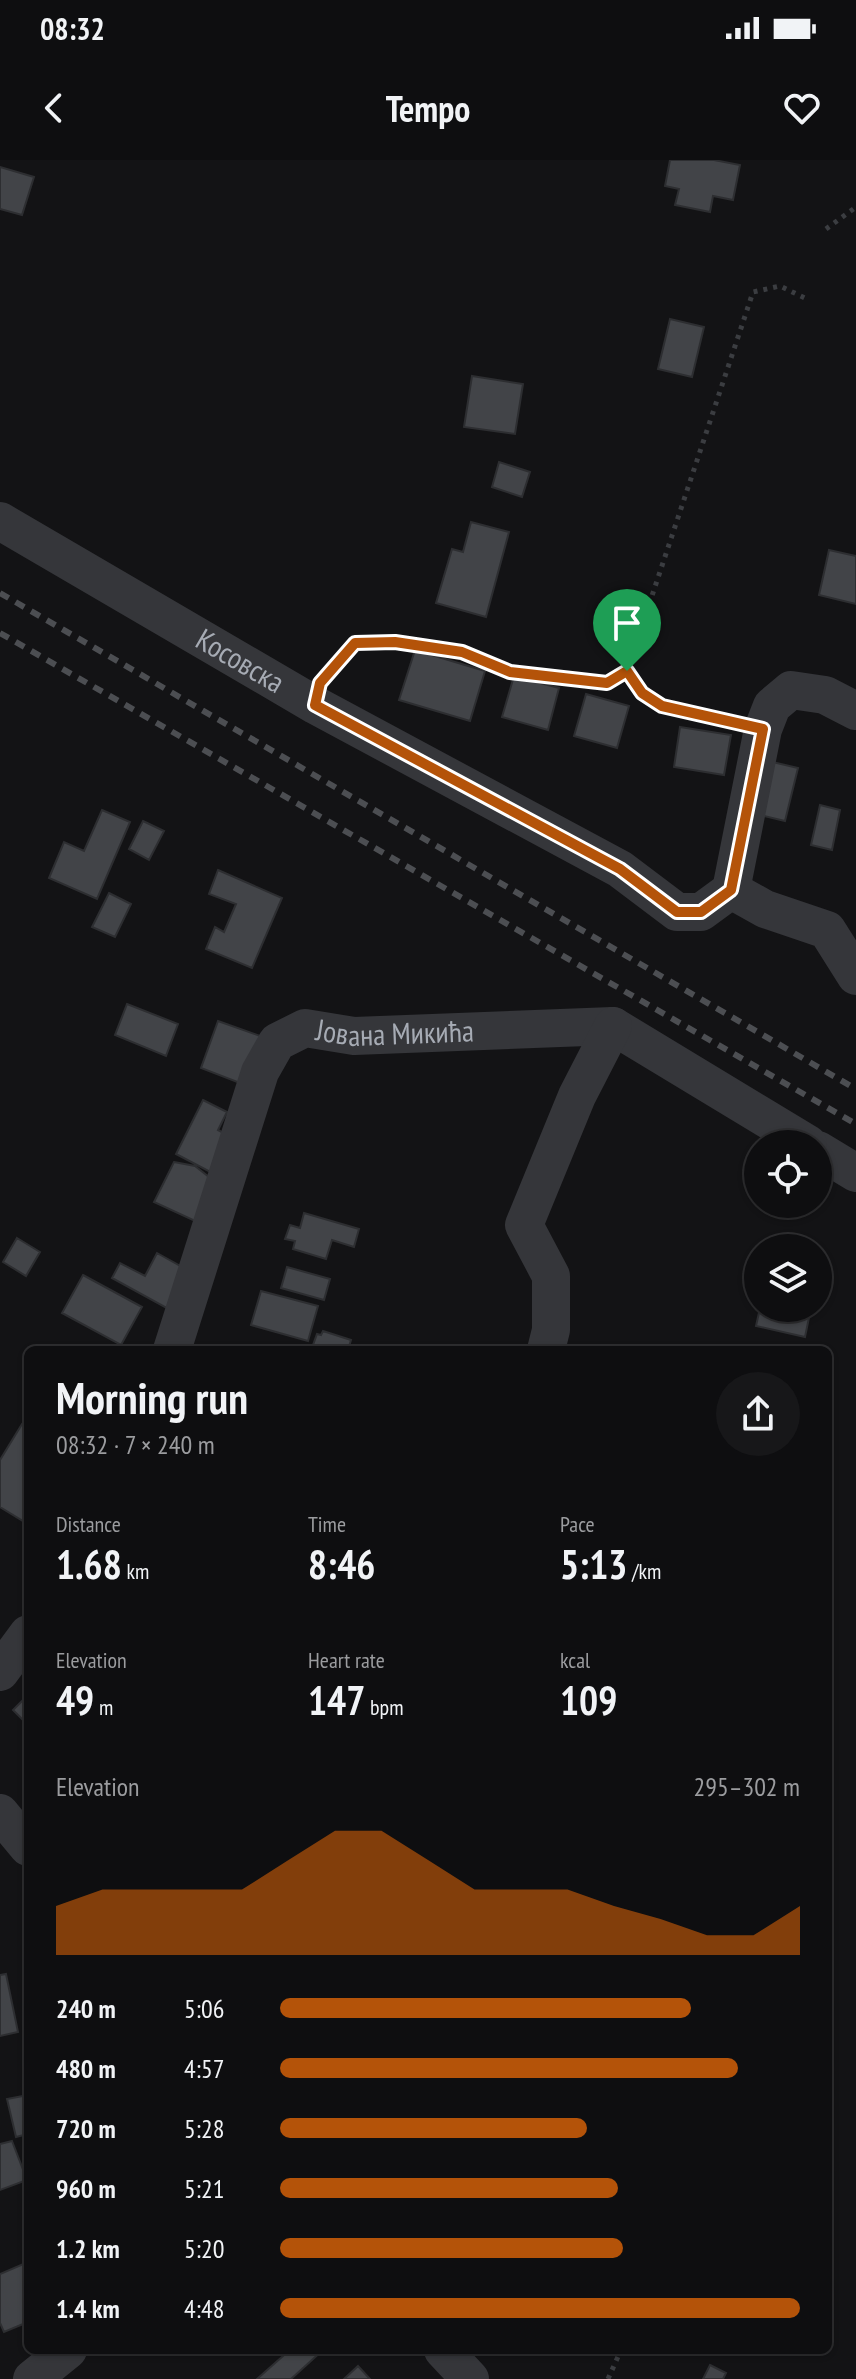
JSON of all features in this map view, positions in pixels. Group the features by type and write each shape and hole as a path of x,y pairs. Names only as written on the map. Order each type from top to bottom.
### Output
{"street":[{"name":"Косовска","path":"0,521 315,705 620,869 677,912 701,912 731,890"},
{"path":"856,711 825,695 791,690 772,706 763,729 731,890 765,909 827,930 856,976"},
{"path":"547,1346 551,1330 551,1276 524,1225 577,1096 613,1026 785,1130"},
{"name":"Јована Микића","path":"173,1346 260,1072 277,1042 305,1028 354,1036 613,1026"},
{"path":"832,1158 856,1173"},
{"path":"0,1672 24,1639"},
{"path":"0,1813 24,1842"},
{"path":"32,2379 63,2354"},
{"path":"447,2354 470,2379"}],"path":[{"path":"826,229 856,207"},
{"path":"315,705 320,683 355,643 395,642 462,652 510,672 607,683 627,671 753,292 780,286 809,300"},
{"path":"627,671 642,693 662,706 763,729"},
{"path":"608,2379 619,2354"}],"building":[{"path":"670,160 714,160 740,165 733,200 713,196 710,212 675,205 679,189 665,186"},
{"path":"0,167 34,177 22,215 0,209"},
{"path":"670,319 704,327 692,377 658,369"},
{"path":"472,376 523,384 515,434 464,427"},
{"path":"499,462 530,472 522,497 492,487"},
{"path":"471,522 509,532 486,617 436,603 452,549 463,552"},
{"path":"829,550 856,556 856,604 819,595"},
{"path":"415,650 485,671 470,721 399,700"},
{"path":"514,676 559,688 548,730 502,717"},
{"path":"586,694 629,706 617,748 574,736"},
{"path":"680,727 731,735 724,775 674,767"},
{"path":"764,760 798,768 785,821 751,813"},
{"path":"820,805 840,810 832,850 811,845"},
{"path":"102,810 130,822 97,899 49,878 64,842 84,851"},
{"path":"143,821 164,831 149,860 129,849"},
{"path":"218,870 282,898 252,968 206,949 215,927 224,932 236,904 209,894"},
{"path":"109,893 131,904 115,937 92,927"},
{"path":"127,1004 178,1024 166,1056 115,1035"},
{"path":"218,1021 263,1037 245,1085 201,1068"},
{"path":"203,1100 227,1112 218,1130 235,1139 216,1175 176,1154"},
{"path":"174,1162 195,1166 214,1181 195,1221 154,1202"},
{"path":"304,1213 359,1229 354,1247 332,1240 326,1259 293,1249 295,1241 285,1239 290,1225 300,1228"},
{"path":"17,1238 40,1252 26,1276 3,1262"},
{"path":"157,1253 193,1273 172,1311 112,1278 120,1263 145,1276"},
{"path":"287,1267 330,1279 324,1300 281,1288"},
{"path":"83,1275 142,1307 121,1345 62,1313"},
{"path":"261,1291 318,1306 308,1341 251,1325"},
{"path":"757,1322 808,1322 805,1337 756,1326"},
{"path":"323,1331 351,1340 349,1346 313,1345 317,1334 321,1335"},
{"path":"24,1425 23,1521 0,1507 0,1460"},
{"path":"24,1699 24,1721 13,1710"},
{"path":"6,1974 18,2032 0,2036 0,1975"},
{"path":"24,2096 24,2135 16,2137 7,2099"},
{"path":"12,2141 24,2172 24,2181 0,2190 0,2144"},
{"path":"24,2264 24,2324 4,2332 0,2323 0,2274"},
{"path":"281,2354 319,2354 291,2379 257,2379 283,2356"},
{"path":"710,2365 726,2373 723,2379 703,2379"},
{"path":"358,2366 370,2379 344,2379"}],"railway":[{"path":"0,593 856,1089"},
{"path":"0,633 856,1124"}],"route":[{"path":"395,642 462,652 510,672 607,683 627,671 642,693 662,706 763,729 731,890 701,912 677,912 620,869 315,705 320,683 355,643 395,642"}]}
